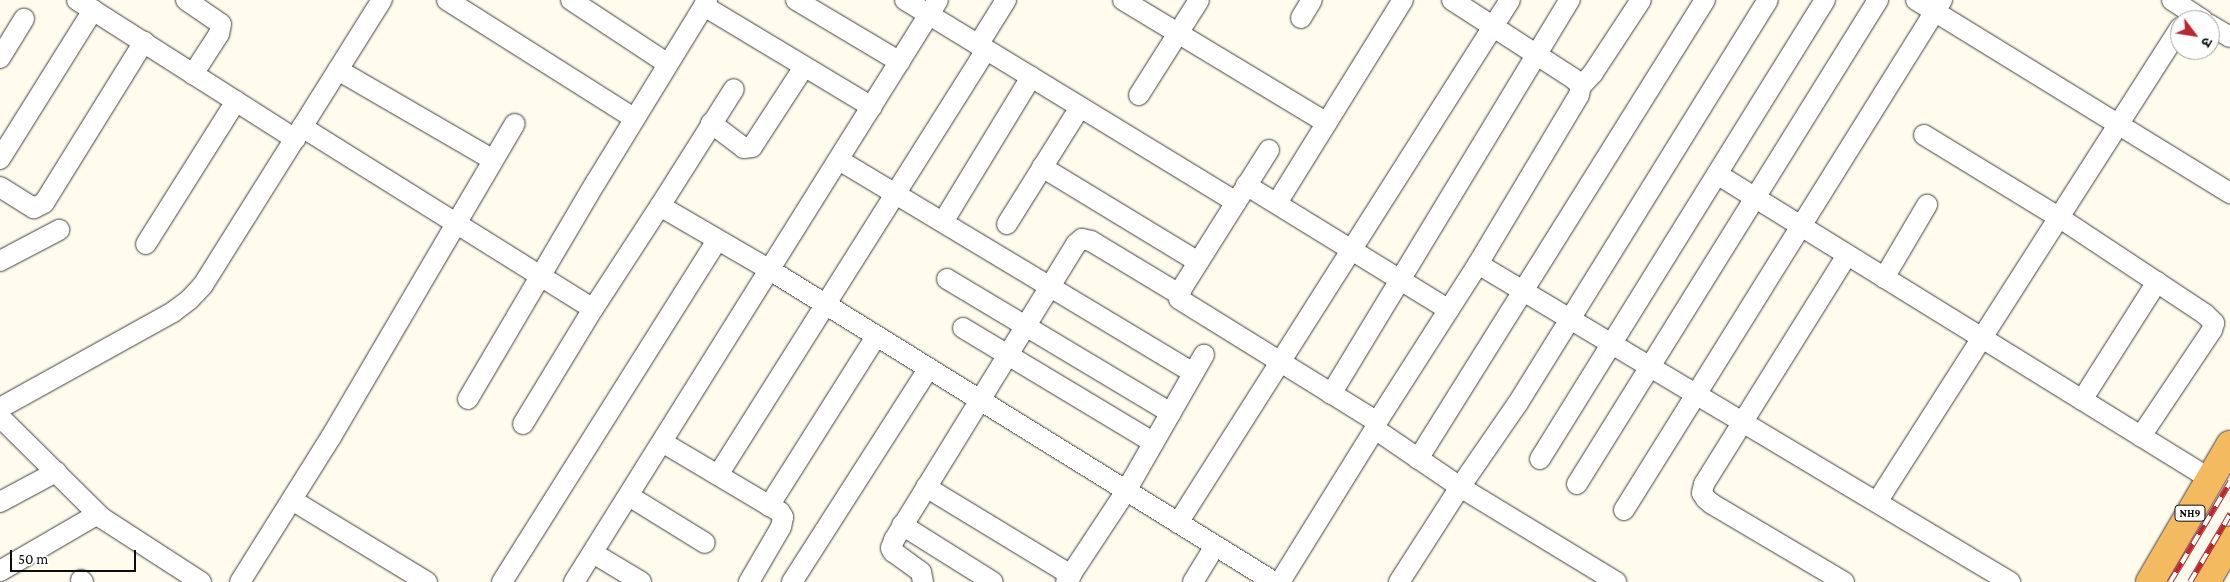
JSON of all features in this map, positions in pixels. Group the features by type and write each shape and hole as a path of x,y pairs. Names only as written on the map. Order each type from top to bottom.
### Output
{"highway":[{"name":"NH9","path":"2150,582 2230,444"},
{"path":"2206,582 2230,541"}],"street":[{"path":"186,0 221,24 219,34 193,74"},
{"path":"0,408 173,312 190,299 203,284 382,0"},
{"path":"447,0 635,118"},
{"path":"571,0 668,64"},
{"path":"796,0 900,62"},
{"path":"905,0 934,7 982,47 1080,107 1241,194 1278,203 1450,310"},
{"path":"718,475 896,195 982,47 1006,0"},
{"path":"1123,0 1327,123"},
{"path":"1138,95 1179,34 1199,0"},
{"path":"1300,18 1312,0"},
{"path":"1278,203 1403,0"},
{"path":"1452,0 1537,54 1581,86"},
{"path":"1178,523 1510,0"},
{"path":"1331,394 1570,0"},
{"path":"1280,582 1478,264 1579,95 1581,86 1593,73 1641,0"},
{"path":"1418,458 1705,0"},
{"path":"1399,582 1460,487 1518,403 1768,0"},
{"path":"1540,459 1825,0"},
{"path":"1577,484 1878,0"},
{"path":"1916,0 1938,6 2119,124 2230,192"},
{"path":"2172,0 2184,10"},
{"path":"468,399 705,3 804,67 872,107"},
{"path":"0,159 85,5 236,101 299,133 455,222 593,309"},
{"path":"1624,510 1938,6"},
{"path":"574,582 934,7"},
{"path":"0,58 24,19"},
{"path":"0,187 34,208 44,202 144,42"},
{"path":"1877,502 2170,48"},
{"path":"711,123 744,148 752,147 804,67"},
{"path":"338,70 493,160"},
{"path":"943,222 1032,77"},
{"path":"523,424 593,309 734,89"},
{"path":"146,244 236,101"},
{"path":"1007,224 1080,107"},
{"path":"240,582 331,437 455,222 515,124"},
{"path":"1924,135 2060,218 2205,314 2214,322 2212,330 2141,436"},
{"path":"1269,150 1179,294 1179,299 1182,303 1331,394 1460,487 1616,582"},
{"path":"838,160 1193,373"},
{"path":"1042,168 1198,262"},
{"path":"1717,174 2210,479"},
{"path":"1884,278 1928,205"},
{"path":"660,206 717,241 770,270 1274,582"},
{"path":"0,261 59,230"},
{"path":"922,582 921,572 893,552 891,548 902,525 1076,244 1082,239 1091,241 1179,294"},
{"path":"502,582 717,241"},
{"path":"1844,582 1706,499 1702,493 1704,484 1847,255"},
{"path":"1478,264 2010,582"},
{"path":"947,279 1170,413"},
{"path":"2082,400 2157,282"},
{"path":"963,328 1153,442"},
{"path":"770,506 876,337"},
{"path":"926,487 1069,578 1126,491 1204,355"},
{"path":"792,582 928,369"},
{"path":"0,417 98,514 201,582"},
{"path":"662,442 780,512 783,521 749,582"},
{"path":"0,502 56,472"},
{"path":"629,496 705,543"},
{"path":"292,500 427,582"},
{"path":"0,571 98,514"},
{"path":"902,525 988,581"},
{"path":"1193,582 1215,546"},
{"path":"593,553 642,582"}],"railway":[{"path":"2170,582 2230,482"},
{"path":"2190,582 2230,514"}]}
